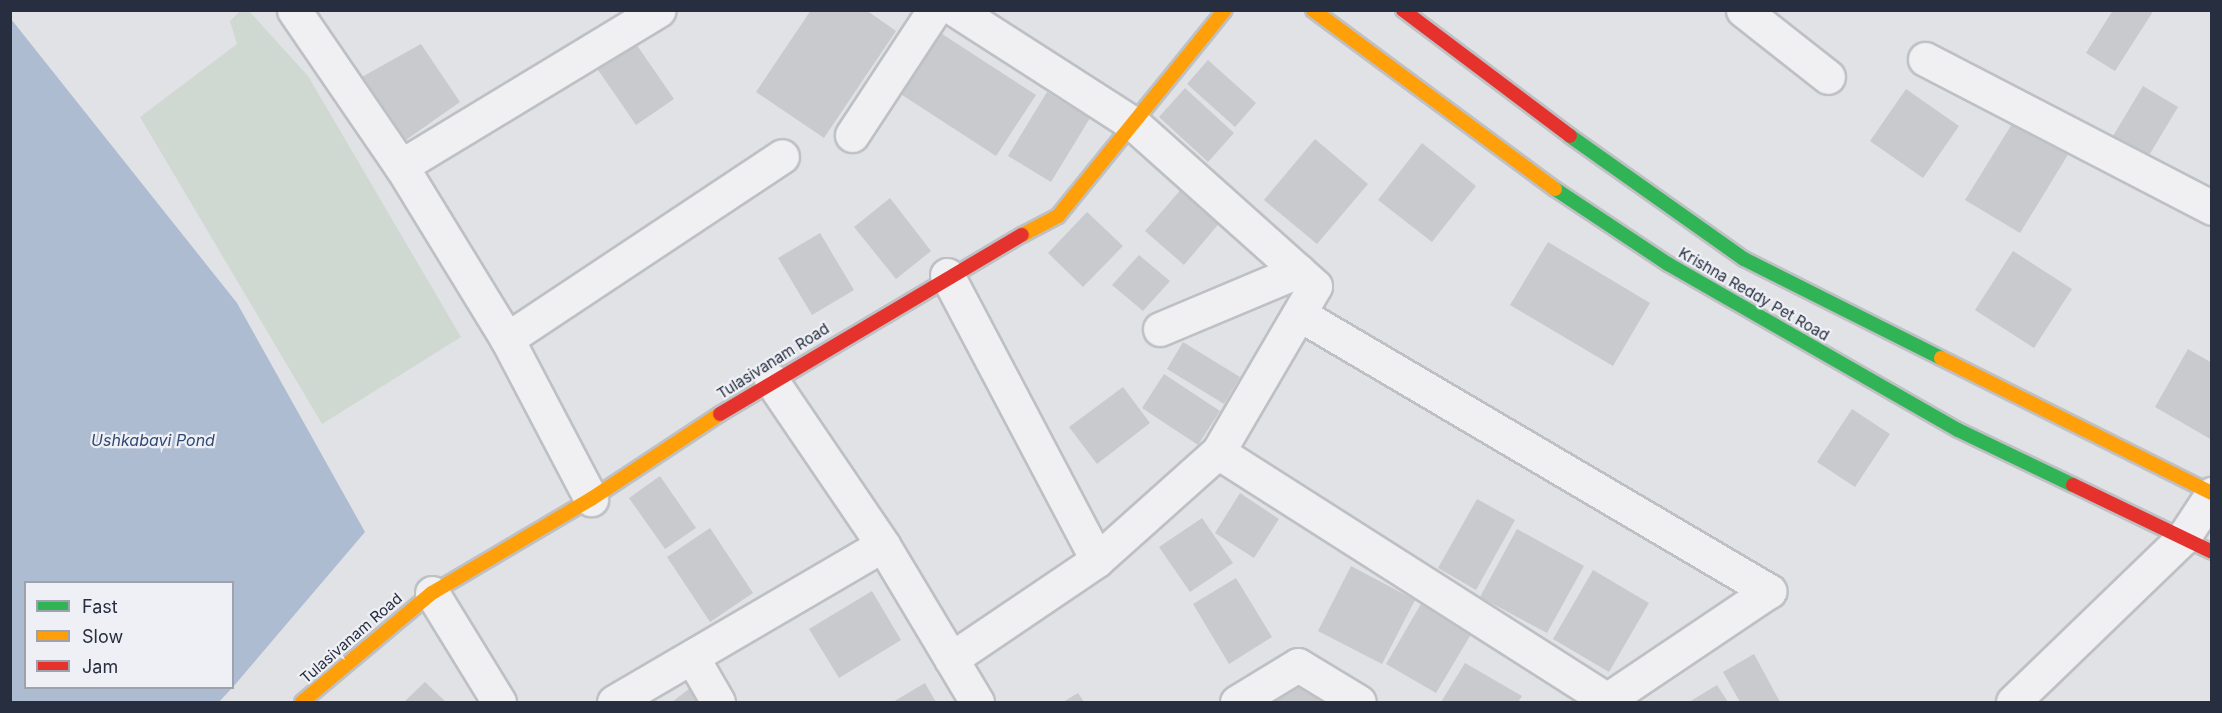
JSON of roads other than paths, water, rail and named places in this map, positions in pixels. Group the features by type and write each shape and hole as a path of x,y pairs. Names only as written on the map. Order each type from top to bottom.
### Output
{"main road":[{"name":"Tulasivanam Road","path":"308,701 432,593 591,498 771,380 947,275 1058,216 1135,125 1225,10"},
{"name":"Krishna Reddy Pet Road","path":"1313,10 1580,208 1668,264 1958,430 2197,545"},
{"name":"Krishna Reddy Pet Road","path":"1403,10 1517,99 1744,259 2211,493"}],"street":[{"path":"294,10 401,166 507,339 591,498"},
{"path":"401,166 659,10"},
{"path":"852,135 934,10"},
{"path":"951,659 1097,560 1218,452 1315,286 1135,125 956,10"},
{"path":"1743,10 1828,77"},
{"path":"1925,59 2211,208"},
{"path":"507,339 782,156"},
{"path":"1160,329 1298,272"},
{"path":"947,275 1097,560"},
{"path":"1218,452 1606,701 1769,591 1299,314"},
{"path":"771,380 883,545 977,702"},
{"path":"2013,702 2197,545 2211,493"},
{"path":"614,702 883,545"},
{"path":"432,593 499,702"},
{"path":"692,657 718,702"},
{"path":"1237,702 1298,665 1359,702"}],"water":[{"name":"Ushkabavi Pond","path":"11,19 237,303 365,532 234,686 234,581 24,581 24,689 231,689 219,702 11,702"}]}
